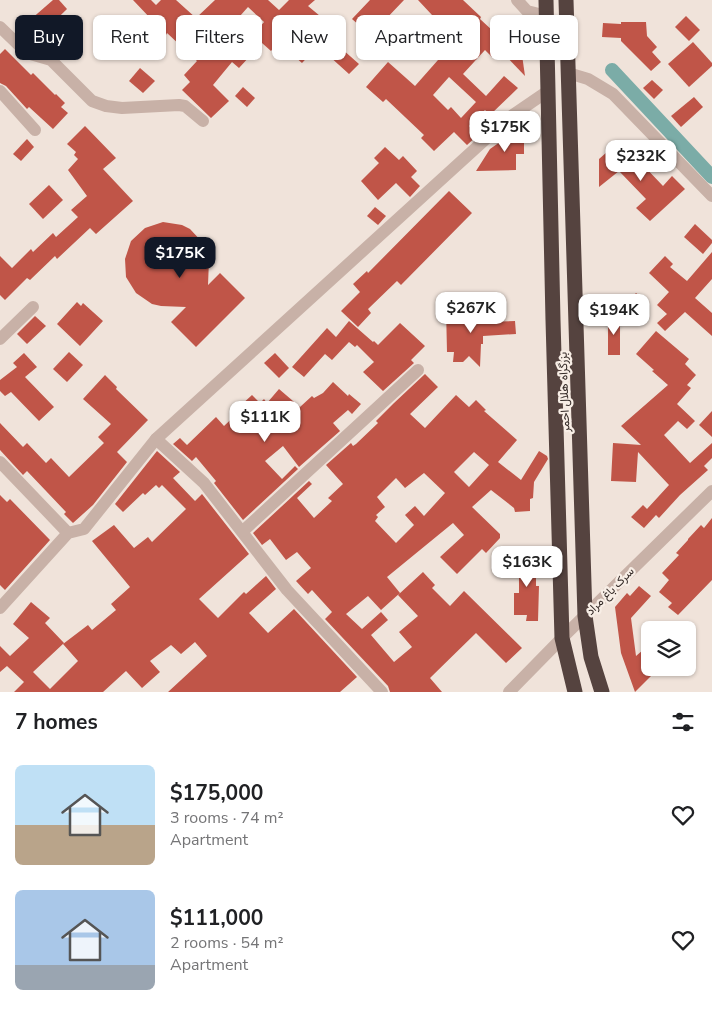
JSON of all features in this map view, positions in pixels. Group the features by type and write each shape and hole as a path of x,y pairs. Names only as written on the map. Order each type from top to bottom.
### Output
{"highway":[{"name":"بزرگراه هلال احمر","path":"546,0 547,15"},
{"name":"بزرگراه هلال احمر","path":"566,0 585,616 591,657 602,692"},
{"name":"بزرگراه هلال احمر","path":"548,60 553,340 562,638 575,692"}],"street":[{"path":"517,0 527,11 543,15"},
{"path":"0,27 27,53 51,60 92,100 106,106 122,108 179,104 203,121"},
{"path":"568,73 588,79 613,94 712,196"},
{"path":"0,91 35,130"},
{"path":"0,608 68,533 84,529 156,440 510,117 548,91"},
{"path":"0,339 33,307"},
{"path":"243,531 418,370"},
{"path":"156,440 204,483 287,590 382,692"},
{"path":"0,462 68,533"},
{"name":"سرک باغ مراد","path":"509,692 712,491"}],"building":[{"path":"53,0 59,0 67,9 61,15 36,15"},
{"path":"133,0 151,0 156,5 161,0 176,0 193,15 176,15 176,41 167,33 166,35 166,15 147,15"},
{"path":"215,0 268,0 279,10 289,0 315,0 308,6 319,15 272,15 271,51 262,43 262,24 264,22 262,15 257,15 248,7 241,15 199,15"},
{"path":"370,0 404,0 390,15 356,15 356,22 352,19"},
{"path":"418,0 463,0 479,15 432,15"},
{"path":"686,16 700,30 689,41 675,27"},
{"path":"480,19 490,28 490,55 485,50 480,55"},
{"path":"621,22 646,22 647,36 657,47 652,52 661,62 651,71 621,41 621,38 602,37 603,23 621,24"},
{"path":"693,42 712,63 712,66 689,87 668,64"},
{"path":"5,49 31,75 33,73 65,103 61,107 68,113 53,129 29,107 27,109 6,86 0,83 0,54"},
{"path":"346,53 359,64 349,74 334,60 346,60"},
{"path":"246,60 239,68 232,62 213,85 229,101 211,118 182,90 190,82 184,75 197,61"},
{"path":"438,60 476,60 463,74 486,96 504,76 518,88 490,115 485,110 469,126 478,135 467,145 454,132 434,151 421,138 424,135 386,99 383,102 366,87 388,62 415,86","holes":["449,77 476,102 461,118 451,107 448,110 433,95"]},
{"path":"510,60 523,60 525,76"},
{"path":"140,68 155,81 143,93 129,81"},
{"path":"652,80 663,90 654,99 643,88"},
{"path":"243,87 255,98 247,107 235,96"},
{"path":"694,97 703,107 681,127 671,116"},
{"path":"524,125 524,154 516,154 516,170 476,171 490,149"},
{"path":"85,126 116,158 103,169 133,201 96,234 90,228 57,259 55,256 30,280 27,278 5,300 0,295 0,256 12,268 31,249 33,252 53,233 56,237 78,217 71,210 87,196 68,170 78,159 74,155 76,152 67,144"},
{"path":"27,139 34,147 21,161 13,154"},
{"path":"634,146 647,158 642,164 663,186 672,176 685,189 650,221 636,208 646,199 619,171 599,187 599,159 607,152 617,165"},
{"path":"385,147 399,160 403,156 417,171 411,177 420,186 410,197 396,183 378,200 361,181 379,163 374,158"},
{"path":"49,185 63,200 43,219 29,204"},
{"path":"449,191 472,213 401,285 397,281 368,309 371,313 358,327 341,311 360,292 353,284 367,271 368,273"},
{"path":"375,207 386,216 378,225 367,216"},
{"path":"163,222 182,225 190,229 203,243 209,260 208,285 220,273 245,298 196,347 171,322 186,307 152,304 136,293 126,277 125,259 131,241 145,228"},
{"path":"695,224 712,240 712,243 703,254 684,237"},
{"path":"712,252 712,279 695,298 712,313 712,336 685,312 665,331 657,323 667,314 657,305 669,292 649,273 665,256 673,264 670,267 687,281"},
{"path":"636,293 646,302 630,319 620,311"},
{"path":"77,302 81,306 83,303 103,321 80,346 57,324"},
{"path":"446,308 462,308 462,316 483,316 483,322 515,321 516,334 483,336 480,367 469,356 463,362 453,362 454,352 447,352"},
{"path":"620,311 620,355 608,355 608,324"},
{"path":"35,316 46,326 27,344 17,334"},
{"path":"349,321 378,345 400,323 425,346 411,360 414,363 383,391 363,372 374,362 357,345 355,347 349,342 332,360 325,354 304,377 292,367 327,328 336,337"},
{"path":"656,331 689,359 685,364 696,375 687,385 691,388 677,404 695,421 687,429 678,421 664,435 690,463 712,443 712,458 704,466 708,470 680,495 659,518 656,515 644,528 631,517 643,505 647,509 669,485 638,452 636,482 611,481 613,443 641,445 621,426 668,385 636,354"},
{"path":"69,352 83,365 67,382 53,369"},
{"path":"24,353 37,367 25,377 54,407 39,421 11,392 5,396 0,391 0,380 17,367 13,363"},
{"path":"275,353 289,368 279,378 264,363"},
{"path":"425,374 438,387 410,414 425,428 456,395 469,407 476,400 486,410 484,411 517,440 498,462 521,480 539,451 547,456 548,459 534,482 533,498 530,499 530,511 515,512 514,508 491,490 472,507 500,534 500,538 486,553 482,549 457,574 440,557 464,535 453,523 387,577 400,593 381,610 368,596 346,614 362,629 381,612 388,620 371,635 394,662 412,647 399,632 418,616 398,595 423,572 435,585 432,588 450,606 464,591 522,648 506,663 476,633 430,678 442,692 390,692 388,686 325,619 332,612 312,590 308,594 296,581 311,568 297,552 286,560 270,539 262,545 253,533 309,481 312,484 297,498 314,518 332,501 328,498 343,484 326,465 351,443 353,446 356,444 378,423 376,421","holes":["474,452 489,465 469,487 454,472","424,473 445,493 424,516 415,506 405,515 414,525 396,543 375,521 378,517 376,515 385,507 377,497 396,478 405,488"]},
{"path":"105,375 117,387 116,389 148,420 117,452 127,462 93,505 73,523 64,514 66,512 27,471 23,475 0,450 0,423 23,447 27,443 46,463 51,458 69,477 104,443 98,437 111,424 83,399"},
{"path":"333,382 348,396 349,394 361,404 352,414 348,410 333,423 340,431 299,467 283,446 265,461 282,479 295,466 298,469 243,520 214,483 216,481 196,457 192,461 173,444 180,438 187,445 216,417 224,426 243,408 240,406 252,395 260,403 264,399 267,403 279,389 300,407 312,396 314,398 323,393"},
{"path":"712,411 712,437 699,425"},
{"path":"157,451 180,472 173,478 195,501 202,494 249,554 199,599 218,618 244,592 246,594 266,576 276,589 249,613 268,633 294,609 357,677 340,692 168,692 207,656 195,642 181,654 171,645 150,661 160,672 142,688 126,671 103,692 14,692 24,682 7,666 0,672 0,646 10,656 29,638 13,624 31,602 50,618 45,623 64,643 33,672 50,689 78,661 63,644 88,625 92,630 116,610 111,604 130,587 92,541 114,525 134,548 148,537 152,542 186,509 162,485 159,488 156,485 145,495 143,493 123,512 115,504"},
{"path":"0,495 7,502 10,499 50,540 5,590 0,585"},
{"path":"712,518 712,580 678,615 668,607 672,603 659,592 669,580 662,573 679,555 676,553 688,539 701,525 704,528"},
{"path":"536,551 536,586 539,586 538,621 526,621 527,615 514,615 514,593 519,593 519,552"},
{"path":"639,586 651,596 631,618 636,656 641,652 641,676 651,676 635,692 621,653 615,607 627,593 630,596"}],"waterway":[{"path":"612,70 712,177"}]}
